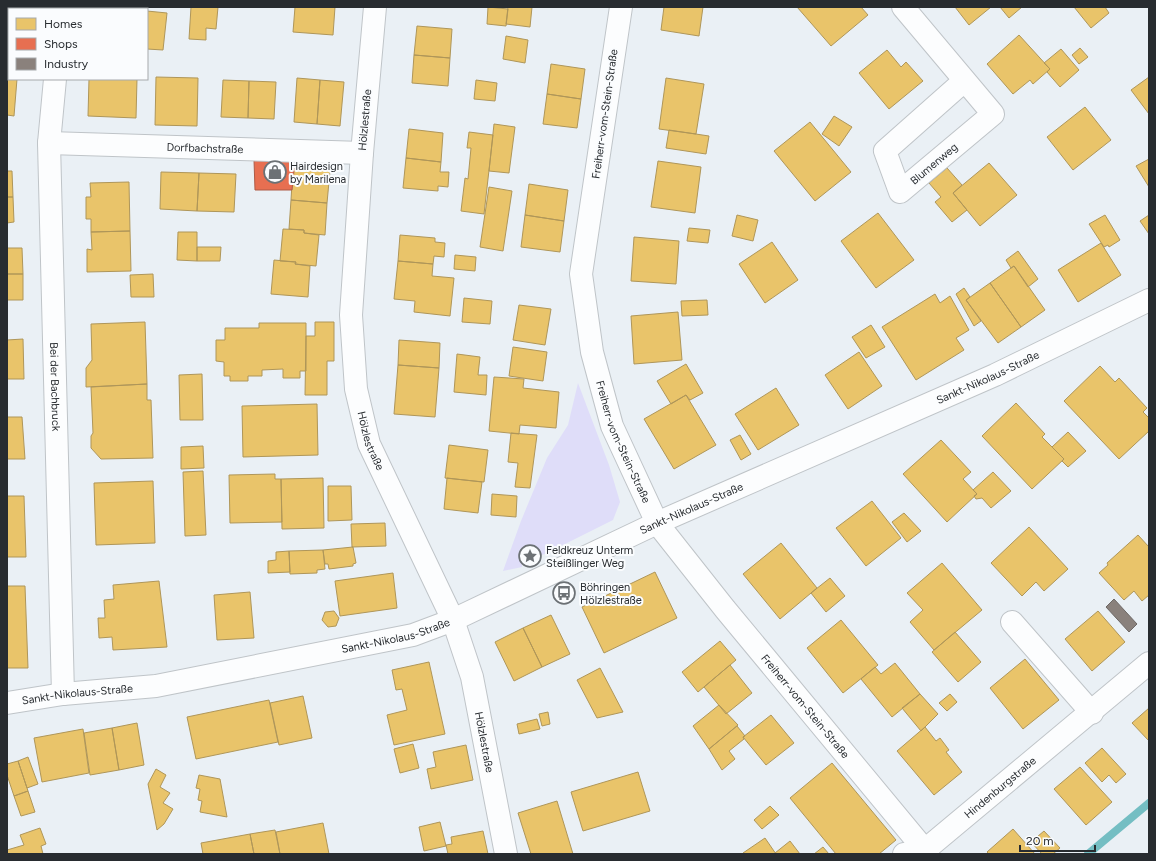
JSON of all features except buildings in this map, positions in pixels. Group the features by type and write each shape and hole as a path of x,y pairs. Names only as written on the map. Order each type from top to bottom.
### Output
{"street":[{"name":"Hölzlestraße","path":"375,7 362,153 351,315 356,389 362,420 369,444 453,620 472,677 506,854"},
{"name":"Freiherr-vom-Stein-Straße","path":"621,7 581,274 592,352 612,426 657,523 919,853"},
{"name":"Blumenweg","path":"903,7 993,114 900,192 885,151 964,81"},
{"name":"Bei der Bachbruck","path":"55,80 49,143 63,694"},
{"name":"Dorfbachstraße","path":"49,143 362,153"},
{"name":"Sankt-Nikolaus-Straße","path":"7,703 63,694 156,686 406,637 453,620 657,523 995,375 1149,300"},
{"path":"1012,622 1092,713"},
{"name":"Hindenburgstraße","path":"919,853 1092,713 1149,663"}],"shaded area":[{"path":"578,383 609,465 620,502 613,520 545,554 538,556 535,549 531,546 524,552 522,557 522,567 503,571 521,521 547,458 568,425"}],"waterway":[{"path":"1088,854 1149,803"}],"place":[{"name":"Hairdesign by Marilena","path":"275,172"},
{"name":"Feldkreuz Unterm Steißlinger Weg","path":"530,556"},
{"name":"Böhringen Hölzlestraße","path":"564,593"}]}
